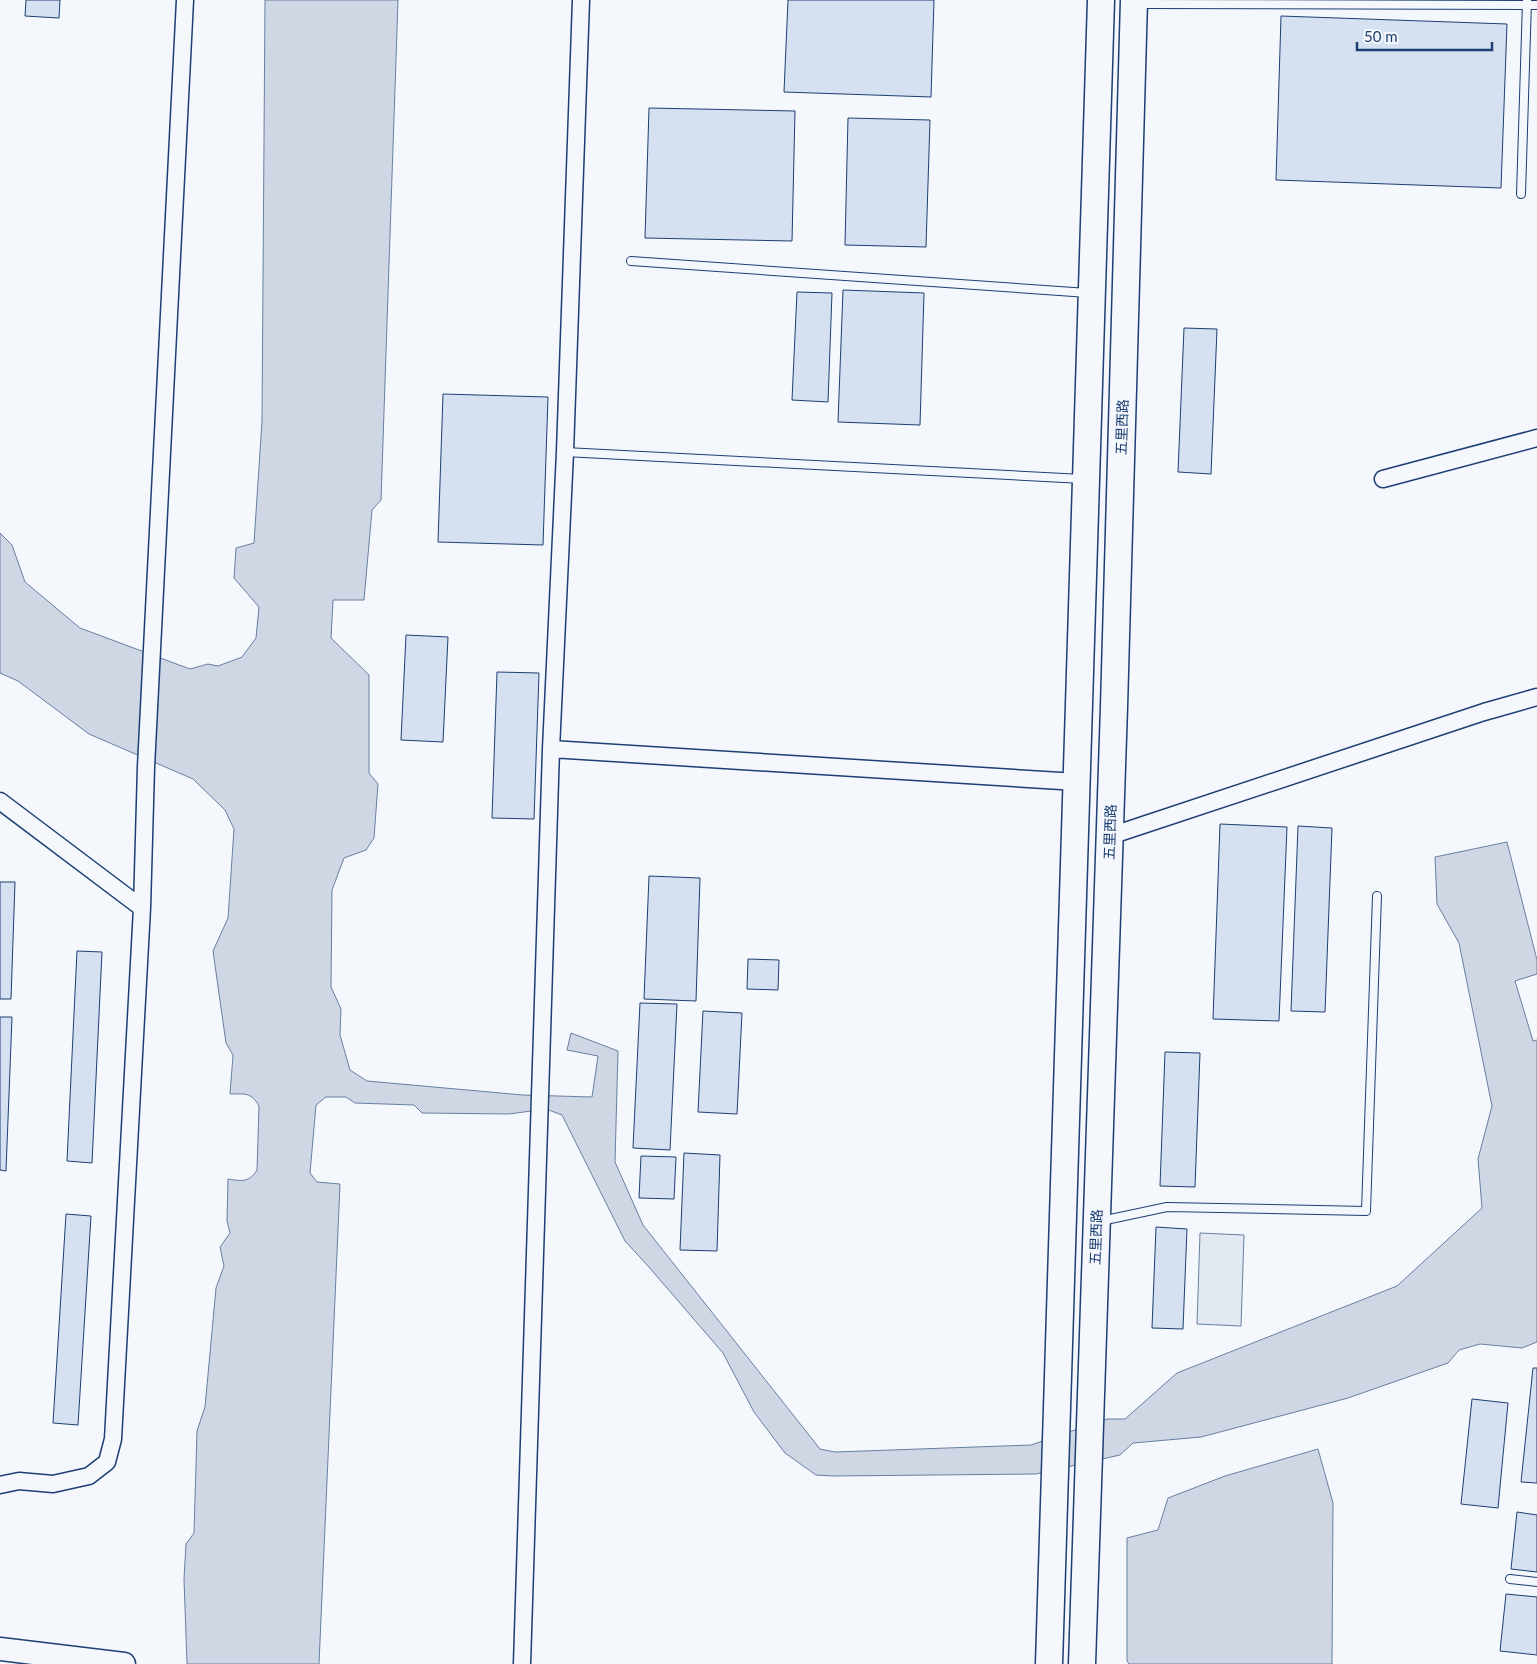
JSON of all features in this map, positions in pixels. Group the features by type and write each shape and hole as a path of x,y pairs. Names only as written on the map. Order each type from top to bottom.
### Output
{"main road":[{"path":"1050,1664 1101,0"},
{"name":"五里西路","path":"1082,1664 1110,836 1134,2"},
{"path":"0,1649 124,1664"}],"street":[{"path":"0,1485 19,1481 53,1484 89,1476 107,1462 113,1439 142,908 146,767 185,0"},
{"path":"522,1664 551,749 566,452 581,0"},
{"path":"1383,479 1537,438"},
{"path":"1110,836 1484,712 1537,697"},
{"path":"551,749 1077,782"},
{"path":"0,801 142,908"}],"lane":[{"path":"1134,2 1527,3 1537,6"},
{"path":"1520,194 1527,3"},
{"path":"631,261 1092,294"},
{"path":"566,452 1086,479"},
{"path":"1097,1222 1167,1207 1366,1212 1377,896"},
{"path":"1510,1579 1537,1582"}],"shaded area":[{"path":"265,0 398,0 381,500 372,510 364,600 333,600 331,638 369,675 369,773 378,784 374,838 366,850 344,858 332,890 331,987 341,1009 340,1035 350,1070 367,1081 523,1095 592,1097 598,1056 567,1050 571,1033 618,1051 615,1162 643,1225 820,1449 835,1452 1031,1445 1107,1419 1125,1419 1177,1373 1397,1286 1482,1208 1478,1159 1492,1106 1459,943 1437,904 1435,857 1507,842 1537,960 1537,974 1515,981 1533,1041 1537,1040 1537,1342 1522,1348 1480,1344 1459,1350 1448,1363 1348,1398 1201,1437 1133,1443 1120,1455 1036,1474 816,1475 785,1453 754,1412 723,1353 625,1241 562,1115 546,1109 509,1114 422,1113 414,1105 355,1103 346,1097 326,1097 316,1105 310,1173 317,1182 340,1184 319,1664 187,1664 184,1579 186,1544 194,1533 197,1431 205,1407 216,1288 224,1266 220,1247 230,1233 227,1221 228,1179 248,1179 257,1170 259,1106 250,1096 230,1094 233,1055 226,1043 213,951 228,918 234,829 225,810 193,779 89,734 18,681 0,673 0,533 12,545 25,582 80,628 190,669 208,664 218,666 242,657 256,638 259,607 234,578 236,548 254,543 262,421"},
{"path":"1200,1233 1244,1235 1241,1326 1197,1324"},
{"path":"1318,1449 1333,1503 1332,1664 1129,1664 1127,1661 1127,1538 1158,1530 1168,1498 1225,1476"}],"building":[{"path":"26,0 60,0 59,18 25,16"},
{"path":"788,0 934,0 931,97 784,92"},
{"path":"1281,16 1507,24 1501,188 1276,180"},
{"path":"649,108 795,111 792,241 645,238"},
{"path":"848,118 930,120 926,247 845,245"},
{"path":"843,290 924,293 920,425 838,422"},
{"path":"797,292 832,293 828,402 792,400"},
{"path":"1184,328 1217,329 1211,474 1178,472"},
{"path":"443,394 548,397 543,545 438,542"},
{"path":"406,635 448,637 443,742 401,740"},
{"path":"497,672 539,673 534,819 492,818"},
{"path":"1220,824 1287,827 1279,1021 1213,1019"},
{"path":"1298,826 1332,828 1325,1012 1291,1011"},
{"path":"649,876 700,878 696,1001 644,999"},
{"path":"0,882 15,882 11,999 0,999"},
{"path":"77,951 102,952 92,1163 67,1161"},
{"path":"748,959 779,960 778,990 747,989"},
{"path":"640,1003 677,1004 670,1150 633,1148"},
{"path":"703,1011 742,1013 737,1114 698,1112"},
{"path":"0,1017 12,1017 6,1171 0,1170"},
{"path":"1165,1052 1200,1053 1195,1187 1160,1186"},
{"path":"684,1153 720,1155 717,1251 680,1250"},
{"path":"641,1156 676,1157 674,1199 639,1198"},
{"path":"66,1214 91,1216 78,1425 53,1423"},
{"path":"1156,1227 1187,1229 1183,1329 1152,1328"},
{"path":"1533,1368 1537,1368 1537,1483 1521,1482"},
{"path":"1472,1399 1508,1403 1498,1508 1461,1504"},
{"path":"1517,1512 1537,1515 1537,1572 1511,1569"},
{"path":"1506,1594 1537,1597 1537,1655 1500,1651"}]}
